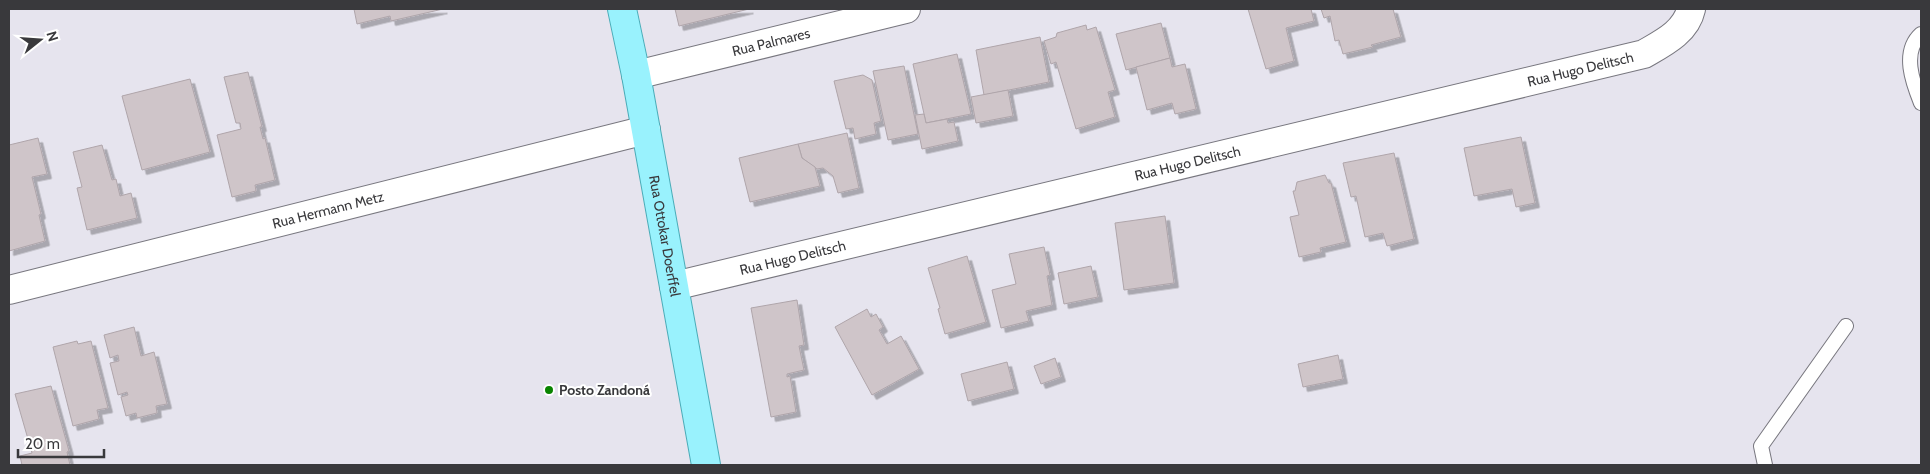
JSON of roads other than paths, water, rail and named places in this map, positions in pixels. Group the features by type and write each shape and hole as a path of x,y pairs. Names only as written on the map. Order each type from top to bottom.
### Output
{"main road":[{"name":"Rua Ottokar Doerffel","path":"622,9 636,75 706,465"}],"street":[{"name":"Rua Palmares","path":"636,75 906,9"},
{"name":"Rua Hugo Delitsch","path":"674,286 1644,54 1670,40 1690,14"},
{"name":"Rua Hermann Metz","path":"9,290 646,130"}],"lane":[{"path":"1921,34 1915,40 1910,56 1914,85 1921,103"},
{"path":"1765,465 1761,446 1846,326"}],"place":[{"name":"Posto Zandoná","path":"549,390"}]}
